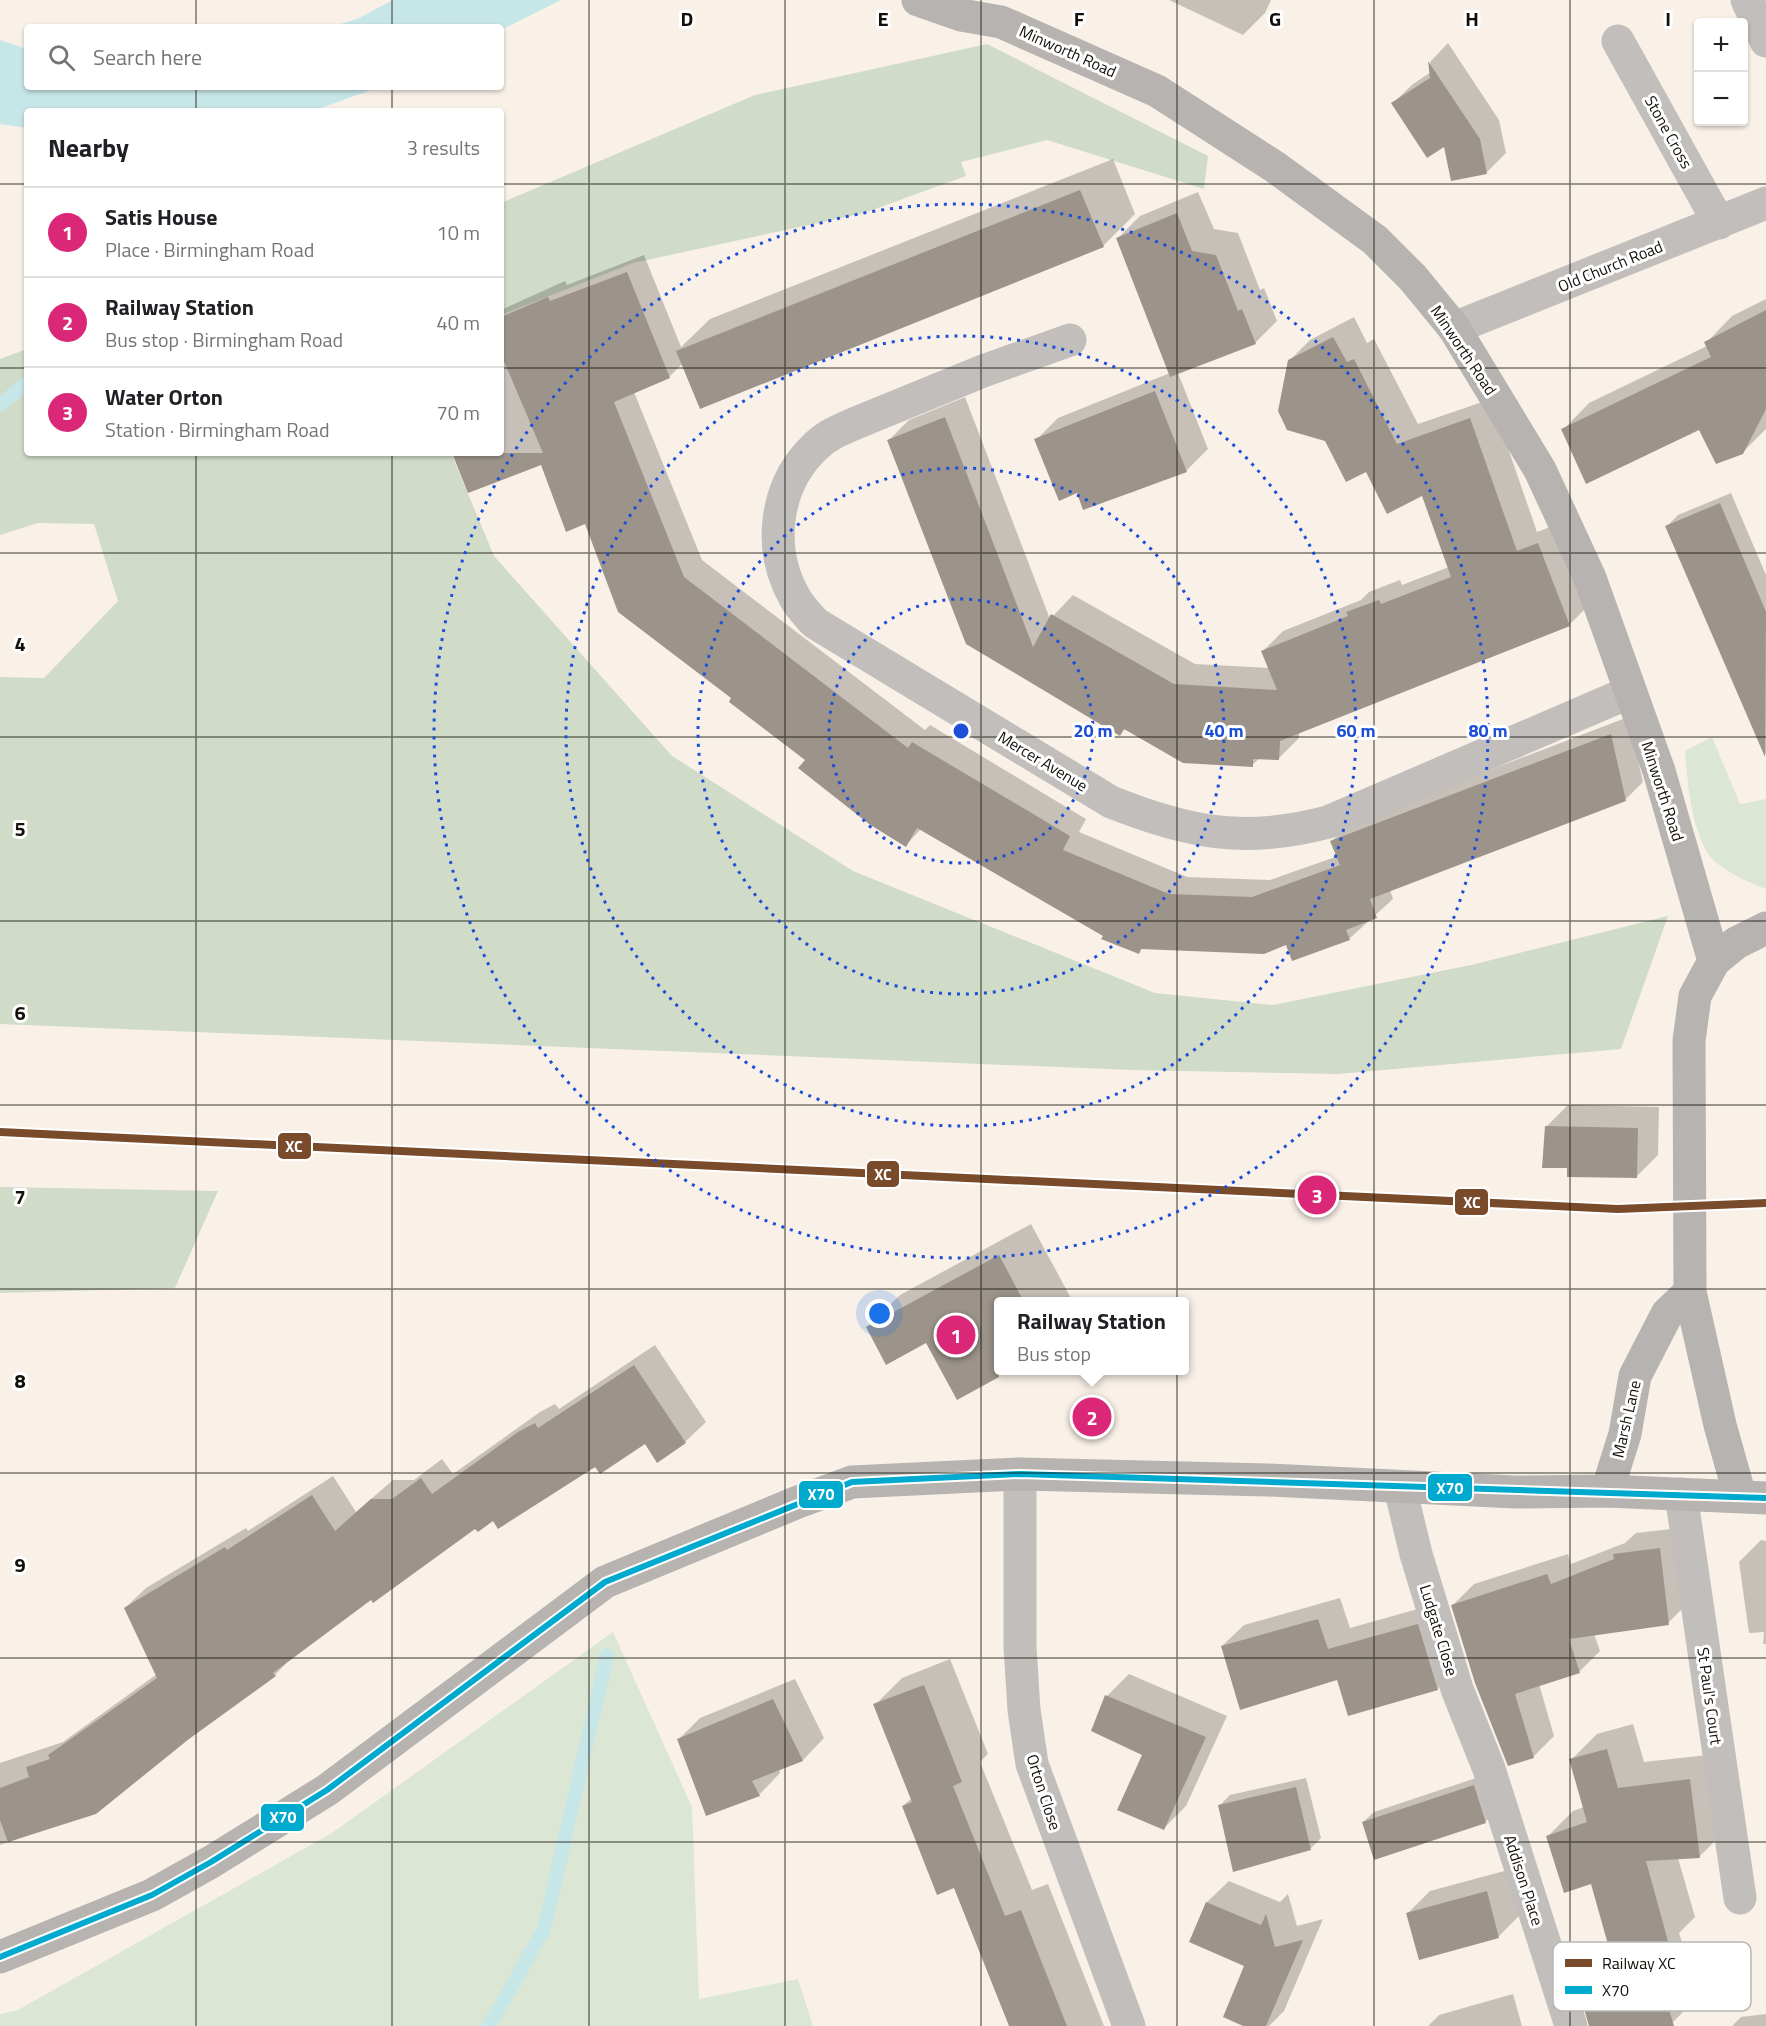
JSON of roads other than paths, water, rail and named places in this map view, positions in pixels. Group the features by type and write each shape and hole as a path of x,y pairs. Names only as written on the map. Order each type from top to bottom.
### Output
{"main road":[{"name":"Minworth Road","path":"918,0 961,15 1001,22 1157,91 1275,167 1375,240 1413,278 1454,328 1540,470 1590,578 1659,771 1714,961"},
{"path":"0,1957 152,1895 327,1790 605,1582 852,1482 1020,1474 1268,1480 1515,1492 1607,1491 1753,1497 1720,1425 1690,1277 1689,1041 1695,996 1714,961 1736,943 1766,928"},
{"name":"Marsh Lane","path":"1607,1491 1625,1434 1635,1376 1667,1314 1690,1277"}],"street":[{"path":"1747,0 1766,41"},
{"name":"Stone Cross","path":"1618,41 1719,223"},
{"name":"Old Church Road","path":"1454,328 1766,203"},
{"name":"Mercer Avenue","path":"1070,340 984,371 856,423 836,432 816,446 786,488 778,517 779,552 788,581 795,599 815,623 1111,802 1161,822 1224,833 1291,832 1328,822 1630,692"},
{"name":"Orton Close","path":"1020,1474 1020,1647 1024,1710 1032,1764 1129,2026"},
{"name":"Ludgate Close","path":"1400,1488 1416,1554 1457,1689 1489,1769"},
{"name":"St Paul's Court","path":"1681,1494 1740,1898"},
{"name":"Addison Place","path":"1489,1769 1553,1970"},
{"name":"Addison Place","path":"1566,2011 1571,2026"}],"water":[{"path":"393,0 561,0 504,28 504,24 341,24 357,19"},
{"path":"0,40 24,48 24,90 371,90 321,108 24,108 24,128 0,124"}],"waterway":[{"path":"0,405 24,385"},
{"path":"489,2026 544,1929 607,1655"}],"rail line":[{"name":"XC","path":"0,1132 1618,1209 1766,1203"}],"place":[{"name":"Water Orton","path":"1317,1195"},
{"name":"Satis House","path":"956,1335"},
{"name":"Railway Station","path":"1092,1417"}]}
